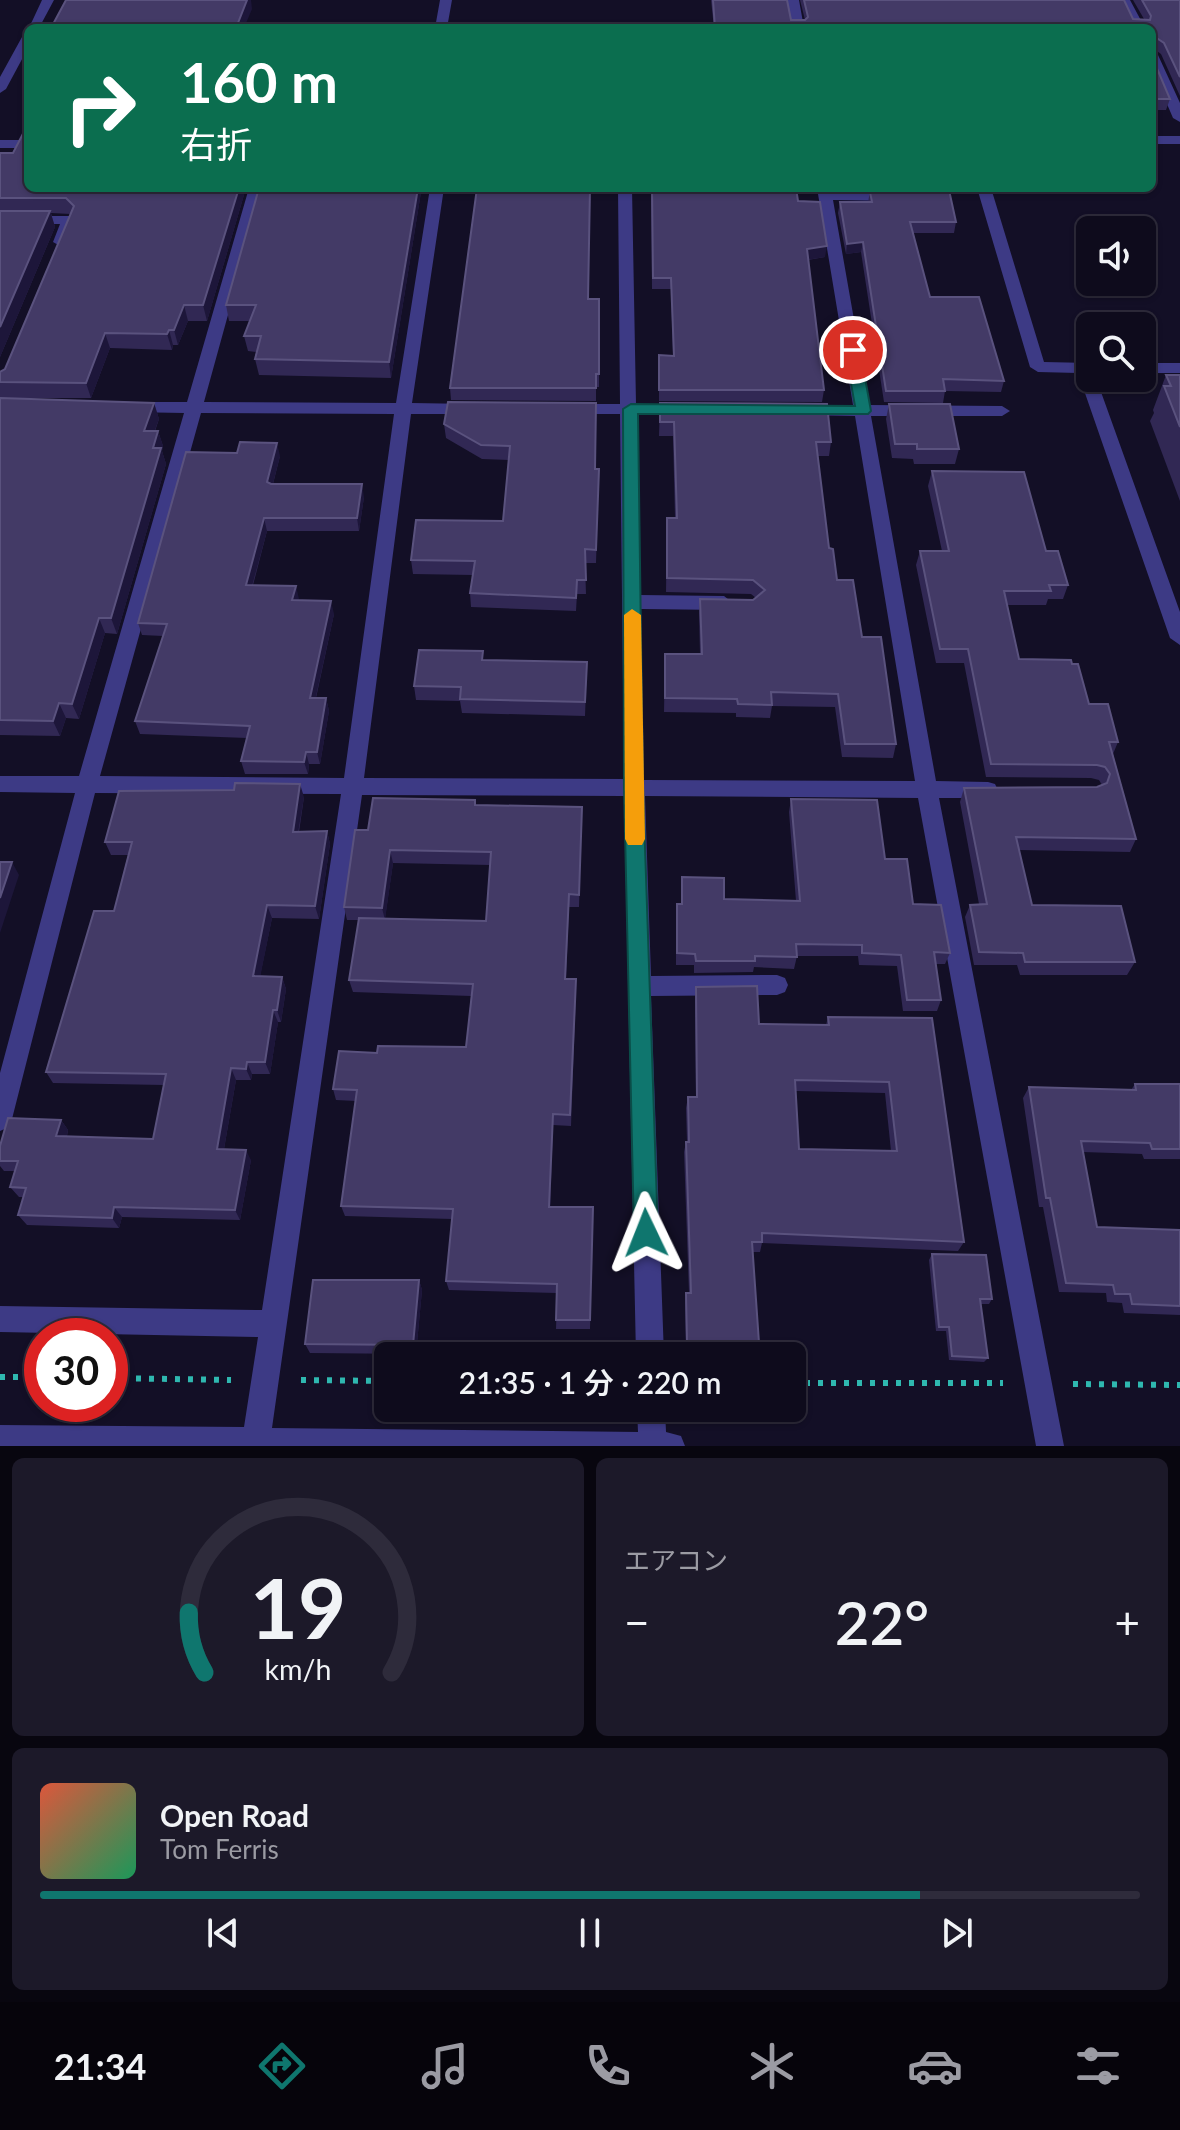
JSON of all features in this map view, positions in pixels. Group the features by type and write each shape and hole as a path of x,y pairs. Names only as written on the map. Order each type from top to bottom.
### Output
{"street":[{"path":"35,24 48,0"},
{"path":"442,24 446,0"},
{"path":"793,0 797,24"},
{"path":"1124,0 1137,24"},
{"path":"0,89 24,44"},
{"path":"1156,64 1180,118"},
{"path":"1156,140 1180,140"},
{"path":"0,144 24,144"},
{"path":"0,1119 87,785 255,192"},
{"path":"255,1443 353,786 403,409 436,192"},
{"path":"625,192 631,409 634,787 650,1342"},
{"path":"912,197 825,192 927,790 1050,1446"},
{"path":"985,192 1038,367 1076,368"},
{"path":"0,220 69,220 52,261"},
{"path":"1156,368 1180,368"},
{"path":"1095,392 1180,638"},
{"path":"104,407 494,409"},
{"path":"555,409 708,410"},
{"path":"786,410 1002,411"},
{"path":"632,602 736,604"},
{"path":"0,784 1002,789"},
{"path":"639,986 777,985"},
{"path":"0,1319 272,1324"},
{"path":"651,1422 652,1446"},
{"path":"0,1439 671,1446"}],"path":[{"path":"0,1377 24,1377"},
{"path":"806,1383 1180,1385"}],"building":[{"path":"66,0 247,0 238,24 53,24"},
{"path":"713,0 787,0 791,20 805,20 808,17 804,0 1124,0 1133,19 1150,20 1151,16 1142,0 1180,0 1180,77 1164,43 1156,38 1156,24 715,24"},
{"path":"1156,66 1170,99 1156,99"},
{"path":"24,132 24,192 238,192 203,305 184,305 174,330 169,330 167,334 105,333 86,383 0,382 0,372 5,369 74,206 66,198 0,198 0,153 13,153"},
{"path":"258,192 417,192 389,362 255,359 261,336 244,336 256,305 226,305"},
{"path":"476,192 590,192 588,299 599,299 599,374 596,374 596,388 450,388"},
{"path":"652,192 797,192 798,201 820,202 827,246 807,249 824,390 659,390 659,355 674,356 671,278 653,278"},
{"path":"870,192 949,192 956,222 910,222 930,297 979,297 1004,381 943,379 945,391 886,391 863,242 847,244 840,202 872,202"},
{"path":"0,211 50,211 0,327"},
{"path":"1166,375 1180,375 1180,427 1164,386 1171,386"},
{"path":"0,398 154,403 144,431 158,431 153,448 161,448 111,618 99,618 72,704 59,703 53,721 0,720"},
{"path":"448,402 596,403 595,469 599,469 596,550 585,549 586,580 577,580 576,598 470,593 475,561 411,560 416,520 503,521 510,446 481,445 444,424"},
{"path":"660,403 827,404 831,442 816,442 829,548 833,549 837,580 853,580 862,637 881,637 896,744 845,744 838,694 771,692 772,705 738,704 737,699 665,698 665,654 702,654 700,599 753,600 765,590 753,580 667,578 667,518 677,518 674,422 660,422"},
{"path":"889,404 950,404 959,449 917,449 917,444 895,444"},
{"path":"240,442 277,443 267,482 271,484 362,484 357,518 264,518 246,585 296,586 292,600 331,601 310,698 326,698 317,752 306,752 304,762 241,761 250,726 135,721 167,624 138,623 186,452 237,453"},
{"path":"932,471 1024,472 1046,551 1058,551 1068,585 1049,585 1051,591 1004,591 1019,659 1071,660 1072,664 1078,664 1089,704 1108,704 1118,742 1109,742 1136,839 1016,837 1032,905 1121,906 1135,962 1025,962 1023,953 979,952 970,905 987,904 964,788 1097,787 1107,783 1110,774 1105,767 1097,765 991,764 968,649 940,649 920,551 949,551"},
{"path":"419,650 483,651 482,660 587,662 585,702 460,699 461,687 414,686"},
{"path":"235,783 300,784 293,832 327,831 315,906 267,905 253,976 282,977 277,1010 273,1010 265,1062 247,1062 246,1069 231,1068 217,1149 246,1150 235,1210 114,1207 112,1218 18,1215 26,1188 10,1187 18,1161 0,1161 0,1146 8,1118 61,1120 56,1136 153,1139 166,1074 46,1072 94,911 114,911 132,842 105,842 119,791 234,790"},
{"path":"373,798 475,800 475,805 582,807 579,895 569,894 565,979 576,979 570,1115 553,1114 549,1207 593,1207 590,1320 556,1320 557,1284 446,1281 453,1209 341,1206 357,1090 333,1089 339,1051 377,1053 378,1046 466,1047 473,984 349,980 359,918 486,921 491,852 390,850 382,908 344,907 355,830 368,830"},
{"path":"791,799 877,800 885,859 907,859 913,904 941,905 950,953 934,952 941,1000 907,1000 901,955 862,953 862,945 796,944 797,957 755,956 755,961 696,961 695,954 677,953 677,904 682,904 682,877 724,878 724,899 800,901"},
{"path":"0,862 12,862 0,898"},
{"path":"757,986 759,1024 829,1025 828,1017 932,1018 964,1242 762,1233 762,1242 752,1242 759,1342 687,1342 686,1293 691,1293 686,1142 689,1142 688,1097 697,1097 696,987","holes":["795,1080 889,1082 897,1151 799,1149"]},
{"path":"1135,1084 1180,1084 1180,1149 1152,1149 1150,1143 1081,1141 1097,1227 1180,1230 1180,1306 1132,1304 1130,1294 1115,1294 1113,1285 1066,1283 1050,1198 1046,1198 1029,1087 1136,1090"},
{"path":"932,1254 986,1255 992,1299 980,1299 988,1358 952,1356 949,1327 939,1327"},
{"path":"313,1280 419,1280 413,1342 305,1344"}],"slow traffic":[{"path":"632,615 635,839"}],"route":[{"path":"646,1233 634,787 631,409 863,411 853,350"}]}
